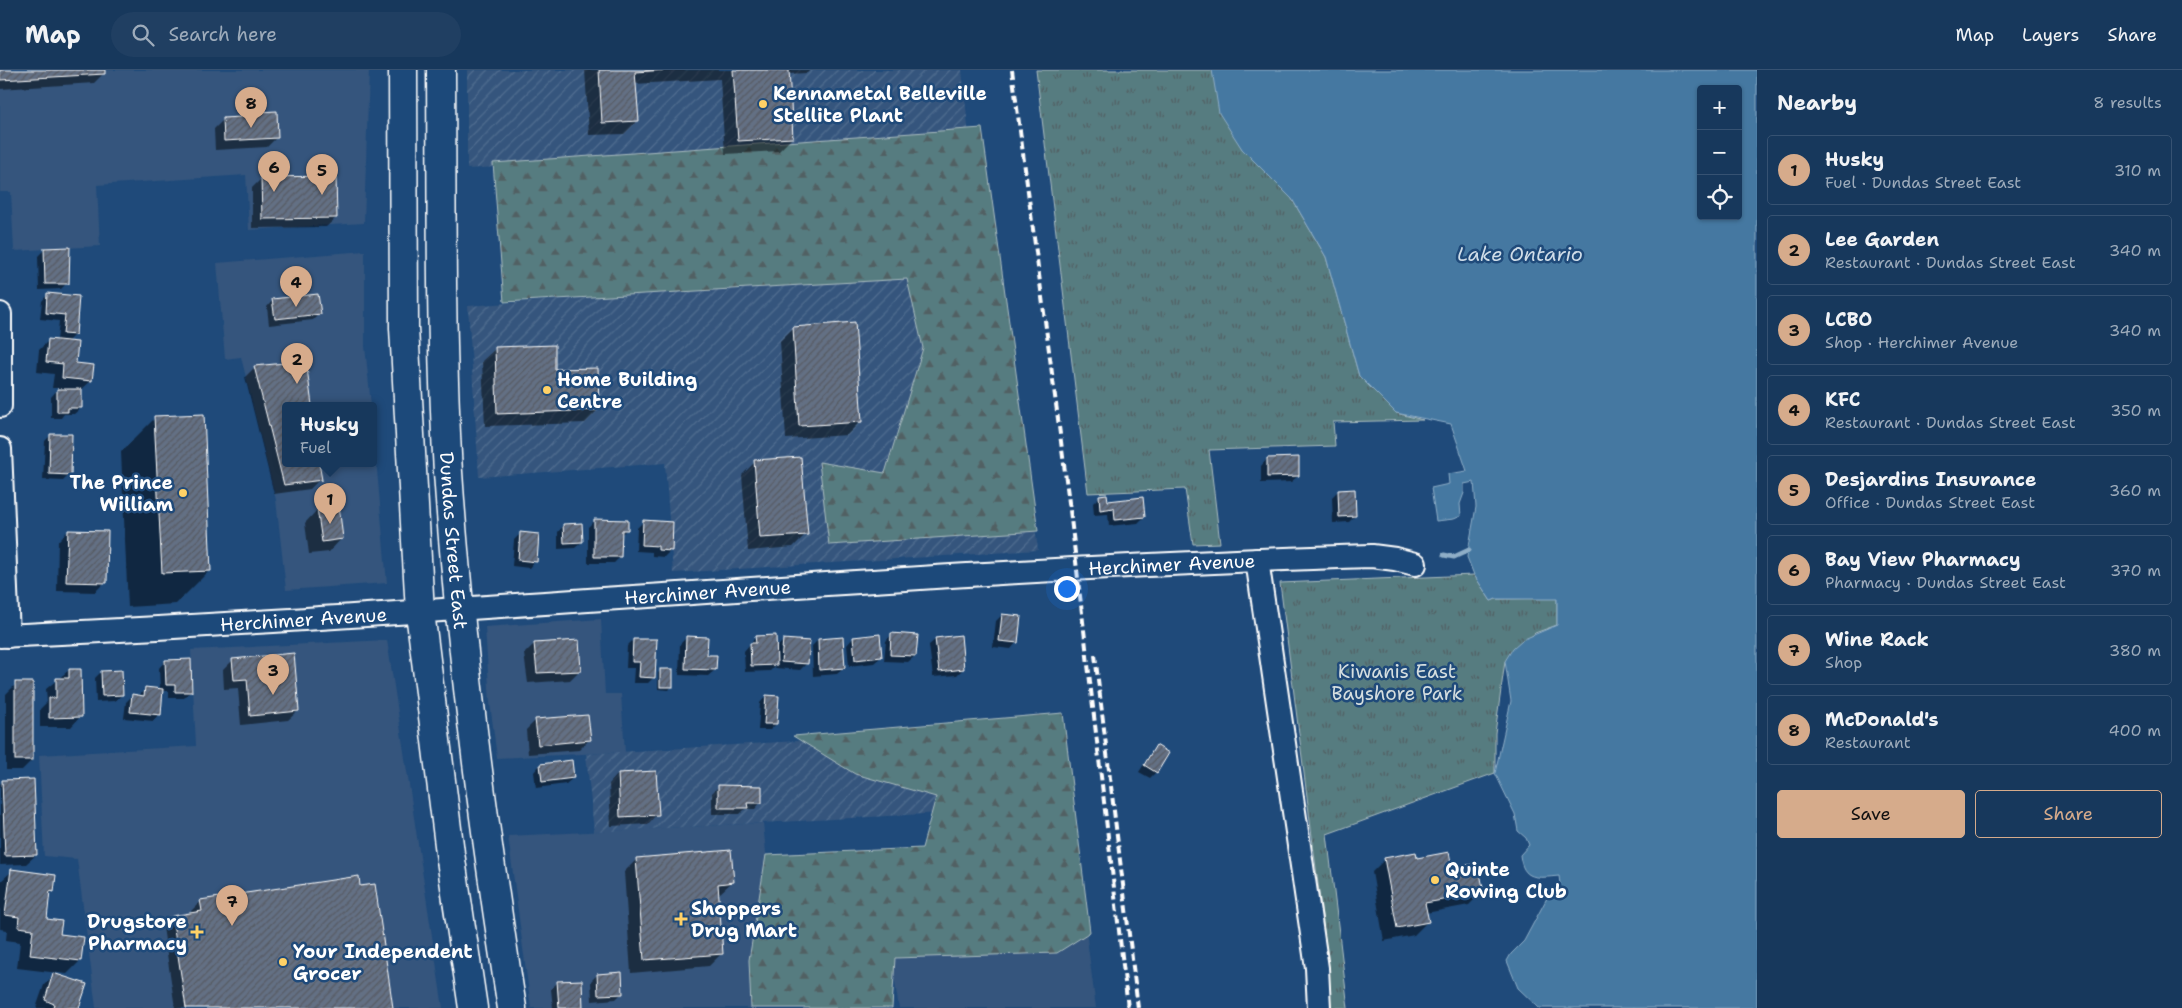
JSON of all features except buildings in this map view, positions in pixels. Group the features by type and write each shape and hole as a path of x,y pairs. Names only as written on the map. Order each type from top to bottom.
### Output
{"main road":[{"name":"Dundas Street East","path":"402,70 402,250 409,427 420,612 450,853 473,1008"},
{"name":"Dundas Street East","path":"441,70 443,338 448,474 459,609 477,769 512,1008"},
{"path":"409,427 426,469 441,586 448,598 459,609"},
{"path":"420,612 435,628 441,642 459,736 463,748 477,769"}],"street":[{"path":"0,314 0,406"},
{"path":"0,449 4,636"},
{"name":"Herchimer Avenue","path":"4,636 217,625 1076,568 1372,556 1395,558 1414,564"},
{"path":"1257,560 1317,968 1320,1008"}],"shaded area":[{"path":"0,70 369,70 364,223 249,230 246,175 97,185 100,246 14,251 11,192 0,192"},
{"path":"467,70 962,70 969,136 467,169"},
{"path":"365,251 365,346 371,402 282,402 282,467 377,467 387,583 286,590 276,500 241,357 225,359 217,263"},
{"path":"1002,268 1038,550 673,573 665,463 479,477 468,306"},
{"path":"601,619 605,694 621,694 625,752 497,758 490,703 485,627"},
{"path":"387,640 443,1008 96,1008 77,859 44,856 39,755 196,746 191,650"},
{"path":"1060,725 1070,806 594,832 586,754"},
{"path":"763,823 782,1008 531,1008 508,836"},
{"path":"1086,931 1096,1008 899,1008 889,946"}],"green space":[{"path":"1036,70 1212,70 1242,149 1292,199 1326,257 1359,376 1396,413 1423,420 1333,422 1335,446 1209,450 1220,543 1193,544 1185,489 1088,493"},
{"path":"982,128 1038,531 829,545 819,462 885,473 923,348 907,279 504,302 493,163"},
{"name":"Kiwanis East Bayshore Park","path":"1474,575 1491,601 1496,599 1557,598 1557,625 1535,633 1505,661 1495,733 1495,773 1327,834 1348,1008 1331,1008 1329,971 1280,583"},
{"path":"1063,713 1090,932 1057,953 895,958 892,1008 751,1008 749,960 766,855 922,848 936,797 855,774 793,736"}],"water":[{"name":"Lake Ontario","path":"1212,70 1757,70 1757,1008 1539,1008 1518,988 1507,961 1524,941 1547,898 1560,884 1559,876 1532,876 1524,870 1520,855 1529,845 1526,838 1518,831 1515,814 1495,773 1511,701 1505,661 1513,648 1522,640 1557,625 1557,599 1496,599 1491,601 1474,575 1467,557 1476,507 1474,482 1464,484 1464,493 1460,504 1461,516 1454,519 1436,521 1431,488 1449,484 1448,474 1467,471 1451,424 1396,413 1359,376 1326,257 1292,199 1242,149 1219,113"}],"waterway":[{"path":"1444,555 1454,557 1469,550"}],"railway":[{"path":"1012,70 1070,510 1128,1008"},
{"path":"1095,655 1138,1008"}],"place":[{"name":"Kennametal Belleville Stellite Plant","path":"763,104"},
{"name":"McDonald's","path":"251,128"},
{"name":"Bay View Pharmacy","path":"274,192"},
{"name":"Desjardins Insurance","path":"322,195"},
{"name":"KFC","path":"296,307"},
{"name":"Lee Garden","path":"297,384"},
{"name":"Home Building Centre","path":"547,390"},
{"name":"The Prince William","path":"183,493"},
{"name":"Husky","path":"330,524"},
{"name":"LCBO","path":"273,695"},
{"name":"Quinte Rowing Club","path":"1435,880"},
{"name":"Shoppers Drug Mart","path":"681,919"},
{"name":"Wine Rack","path":"232,926"},
{"name":"Drugstore Pharmacy","path":"197,932"},
{"name":"Your Independent Grocer","path":"283,962"}]}
